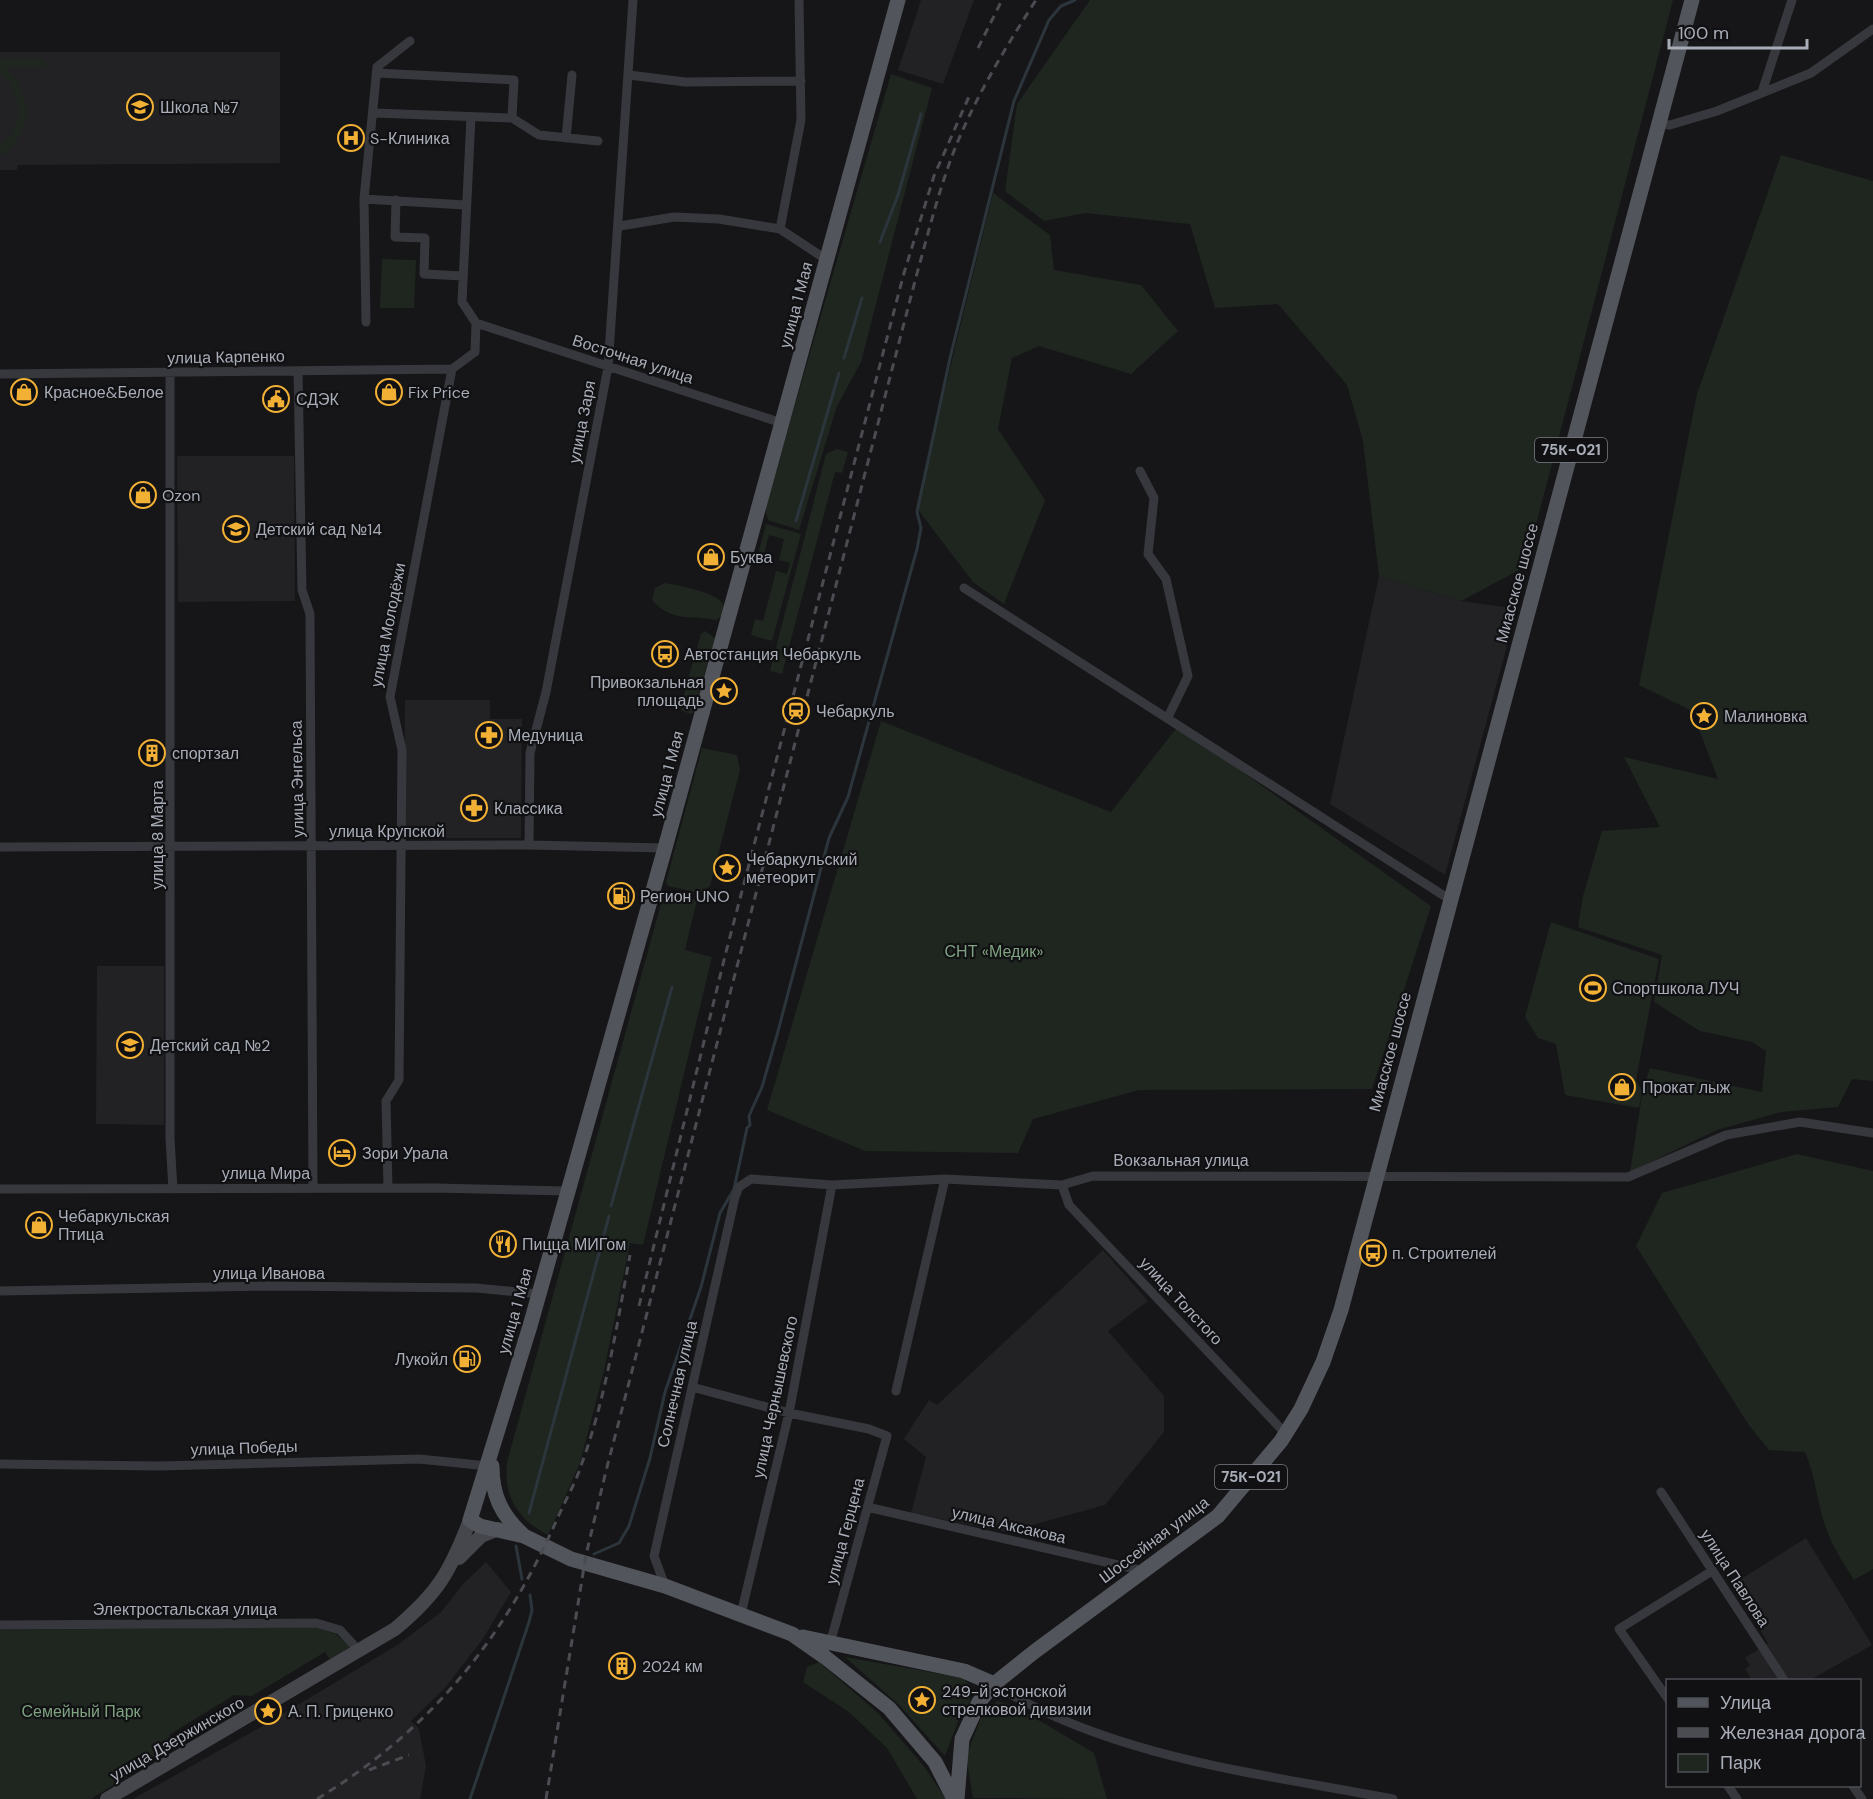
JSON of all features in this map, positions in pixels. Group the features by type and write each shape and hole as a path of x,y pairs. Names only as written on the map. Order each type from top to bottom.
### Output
{"main road":[{"name":"улица 1 Мая","path":"470,1520 539,1293 665,848 898,0"},
{"name":"Миасское шоссе","path":"1376,1175 1692,0"},
{"name":"Шоссейная улица","path":"955,1799 962,1739 973,1712 994,1684 1218,1516 1286,1434 1323,1362 1341,1310 1376,1175"},
{"path":"490,1460 493,1489 502,1513"},
{"path":"475,1504 490,1506 502,1513 524,1536"},
{"path":"470,1520 480,1526 524,1536 571,1559 665,1586 792,1634 964,1671 994,1684"},
{"name":"улица Дзержинского","path":"107,1799 395,1629 423,1606 450,1569 470,1520"},
{"path":"450,1569 481,1536 498,1530"},
{"path":"792,1634 889,1708 935,1762 955,1799"}],"street":[{"name":"улица Заря","path":"529,845 530,753 546,692 608,367 620,226 633,0"},
{"path":"780,229 801,120 799,0"},
{"path":"1762,92 1792,0"},
{"path":"1658,124 1670,125 1707,114 1811,73 1873,29"},
{"path":"366,322 364,199 377,67 410,41"},
{"path":"377,73 514,80 512,118"},
{"path":"566,138 572,75"},
{"path":"629,75 685,82 801,81"},
{"path":"374,113 512,118 539,135 598,141"},
{"path":"452,369 476,352 476,323 462,302 471,117"},
{"path":"364,199 465,205"},
{"path":"396,200 395,237 426,238 424,274 463,276"},
{"path":"620,226 674,218 719,219 780,229 827,260"},
{"name":"Восточная улица","path":"476,323 782,423"},
{"name":"улица Карпенко","path":"0,374 452,369"},
{"name":"улица Молодёжи","path":"388,1188 386,1101 399,1080 402,845 402,750 390,697 452,369"},
{"name":"улица Энгельса","path":"298,371 302,590 310,614 313,1188"},
{"name":"улица 8 Марта","path":"170,373 172,846 170,1139 172,1189"},
{"path":"1140,471 1154,498 1148,554 1166,579 1188,676 1168,717"},
{"path":"964,588 1449,899"},
{"name":"улица Крупской","path":"0,847 529,845 665,848"},
{"name":"Вокзальная улица","path":"739,1187 752,1179 832,1185 945,1179 1062,1185 1093,1176 1628,1177 1726,1135 1800,1122 1873,1133"},
{"path":"896,1390 945,1179"},
{"name":"улица Чернышевского","path":"741,1614 789,1413 832,1185"},
{"name":"улица Толстого","path":"1062,1185 1069,1205 1286,1434"},
{"name":"Солнечная улица","path":"665,1586 654,1556 739,1187"},
{"name":"улица Мира","path":"0,1189 388,1188 567,1191"},
{"name":"улица Иванова","path":"0,1291 272,1286 476,1288 539,1293"},
{"path":"692,1387 789,1413"},
{"name":"улица Герцена","path":"789,1413 879,1431 887,1436 830,1644"},
{"name":"улица Победы","path":"0,1464 159,1466 418,1459 490,1460"},
{"name":"улица Павлова","path":"1661,1492 1783,1679"},
{"name":"улица Аксакова","path":"867,1508 1144,1571"},
{"path":"1666,1696 1619,1629 1712,1571"},
{"name":"Электростальская улица","path":"0,1625 316,1623 340,1630 359,1651"},
{"path":"994,1684 1043,1713 1088,1731 1147,1749 1285,1779 1394,1799"}],"shaded area":[{"path":"921,0 974,0 943,84 898,70"},
{"name":"Школа №7","path":"0,52 280,52 280,163 18,165 17,170 0,170"},
{"name":"Детский сад №14","path":"177,456 294,456 295,601 178,602"},
{"path":"1379,576 1461,601 1517,609 1445,875 1330,804"},
{"path":"405,700 490,700 490,719 522,719 521,838 404,838"},
{"name":"Детский сад №2","path":"97,966 164,966 164,1125 96,1124"},
{"path":"1103,1250 1148,1301 1108,1331 1164,1396 1164,1432 1105,1505 1006,1532 911,1513 926,1457 904,1439 929,1400 937,1405"},
{"path":"1806,1538 1872,1645 1812,1679 1751,1679 1745,1669 1750,1665 1745,1658 1768,1643 1733,1584"},
{"path":"486,1562 511,1592 482,1640 445,1688 411,1721 419,1729 426,1766 420,1799 133,1799 261,1727 399,1644 441,1612 464,1583"}],"green space":[{"path":"1090,0 1673,0 1525,567 1461,601 1379,576 1363,441 1347,385 1278,304 1215,308 1190,224 1085,213 1044,221 1005,191 1017,104"},
{"path":"0,58 45,59 45,67 5,67 15,77 21,89 26,113 19,136 0,156 0,146 14,129 18,110 14,91 0,74"},
{"path":"891,74 932,88 861,362 837,406 799,530 768,520 765,508"},
{"path":"1781,155 1873,181 1873,1081 1852,1079 1838,1107 1781,1112 1717,1130 1630,1172 1643,1089 1650,1068 1762,1092 1766,1051 1752,1042 1700,1031 1654,1002 1662,955 1578,927 1583,896 1602,831 1660,827 1624,757 1718,779 1692,711 1639,685 1697,394"},
{"path":"993,193 1050,235 1054,270 1141,285 1178,331 1131,374 1039,346 1012,358 998,429 1045,500 1004,604 973,582 916,507"},
{"path":"382,259 416,260 414,308 380,308"},
{"path":"837,449 848,452 842,473 835,472 782,674 770,671 826,454"},
{"path":"766,524 801,534 772,641 751,635 755,619 763,621 776,571 787,574 790,563 779,560 784,539 769,535 764,554 758,554"},
{"path":"665,583 695,590 718,599 724,605 724,612 716,620 666,612 652,600 655,588"},
{"path":"705,631 715,638 702,683 688,679 701,634"},
{"path":"687,684 700,688 694,712 691,714 680,708"},
{"name":"СНТ «Медик»","path":"881,721 1111,812 1178,726 1431,906 1372,1089 1139,1090 1033,1119 1018,1153 865,1151 767,1110"},
{"path":"702,748 737,755 740,770 710,886 699,893 668,886 666,882"},
{"path":"668,892 697,900 685,950 712,957 643,1245 630,1243 604,1371 580,1463 548,1535 528,1522 515,1506 508,1486 507,1462 664,893"},
{"name":"Спортшкола ЛУЧ","path":"1551,922 1659,959 1636,1080 1642,1091 1639,1108 1565,1095 1556,1044 1538,1038 1525,1017"},
{"path":"1797,1154 1873,1171 1873,1569 1854,1580 1828,1532 1805,1452 1769,1450 1748,1424 1636,1246 1662,1193"},
{"name":"Семейный Парк","path":"316,1627 336,1634 350,1647 330,1660 325,1652 252,1696 234,1695 169,1735 174,1747 91,1799 0,1799 0,1630"},
{"path":"845,1657 963,1678 971,1686 970,1701 961,1714 945,1756 899,1705"},
{"path":"819,1662 877,1712 923,1765 946,1799 917,1799 887,1748 849,1712 803,1682 807,1667"},
{"path":"997,1701 1015,1706 1094,1753 1107,1799 973,1798 966,1756 981,1718"}],"waterway":[{"path":"594,1554 619,1543 629,1526 650,1458 665,1392 701,1287 720,1213 734,1189 747,1128 750,1125 749,1116 762,1087 777,1035 829,838 848,797 917,549 921,528 917,512 950,358 1014,101 1049,20 1061,6 1075,0"},
{"path":"880,242 898,195 921,114"},
{"path":"844,358 862,298"},
{"path":"796,521 839,373"},
{"path":"611,1206 672,987"},
{"path":"529,1513 609,1216"},
{"path":"516,1546 522,1579"},
{"path":"470,1799 529,1622 532,1610 530,1595"}],"railway":[{"path":"978,48 1002,0"},
{"path":"546,1799 586,1555 606,1471 916,277 940,191 958,141 994,69 1036,0"},
{"path":"639,1306 726,952 904,273 934,176 971,92"},
{"path":"317,1799 358,1772 395,1743 429,1711 460,1678 489,1641 514,1602 537,1561 580,1470 598,1412 630,1255"},
{"path":"369,1770 409,1755"}],"place":[{"name":"Школа №7","path":"140,107"},
{"name":"S-Клиника","path":"351,138"},
{"name":"Красное&Белое","path":"24,392"},
{"name":"Fix Price","path":"389,392"},
{"name":"СДЭК","path":"276,399"},
{"name":"Ozon","path":"143,495"},
{"name":"Детский сад №14","path":"236,529"},
{"name":"Буква","path":"711,557"},
{"name":"Автостанция Чебаркуль","path":"665,654"},
{"name":"Привокзальная площадь","path":"724,691"},
{"name":"Чебаркуль","path":"796,711"},
{"name":"Малиновка","path":"1704,716"},
{"name":"Медуница","path":"489,735"},
{"name":"спортзал","path":"152,753"},
{"name":"Классика","path":"474,808"},
{"name":"Чебаркульский метеорит","path":"727,868"},
{"name":"Регион UNO","path":"621,896"},
{"name":"Спортшкола ЛУЧ","path":"1593,988"},
{"name":"Детский сад №2","path":"130,1045"},
{"name":"Прокат лыж","path":"1622,1087"},
{"name":"Зори Урала","path":"342,1153"},
{"name":"Чебаркульская Птица","path":"39,1225"},
{"name":"Пицца МИГом","path":"503,1244"},
{"name":"п. Строителей","path":"1373,1253"},
{"name":"Лукойл","path":"467,1359"},
{"name":"2024 км","path":"622,1666"},
{"name":"249-й эстонской стрелковой дивизии","path":"922,1700"},
{"name":"А. П. Гриценко","path":"268,1711"}]}
